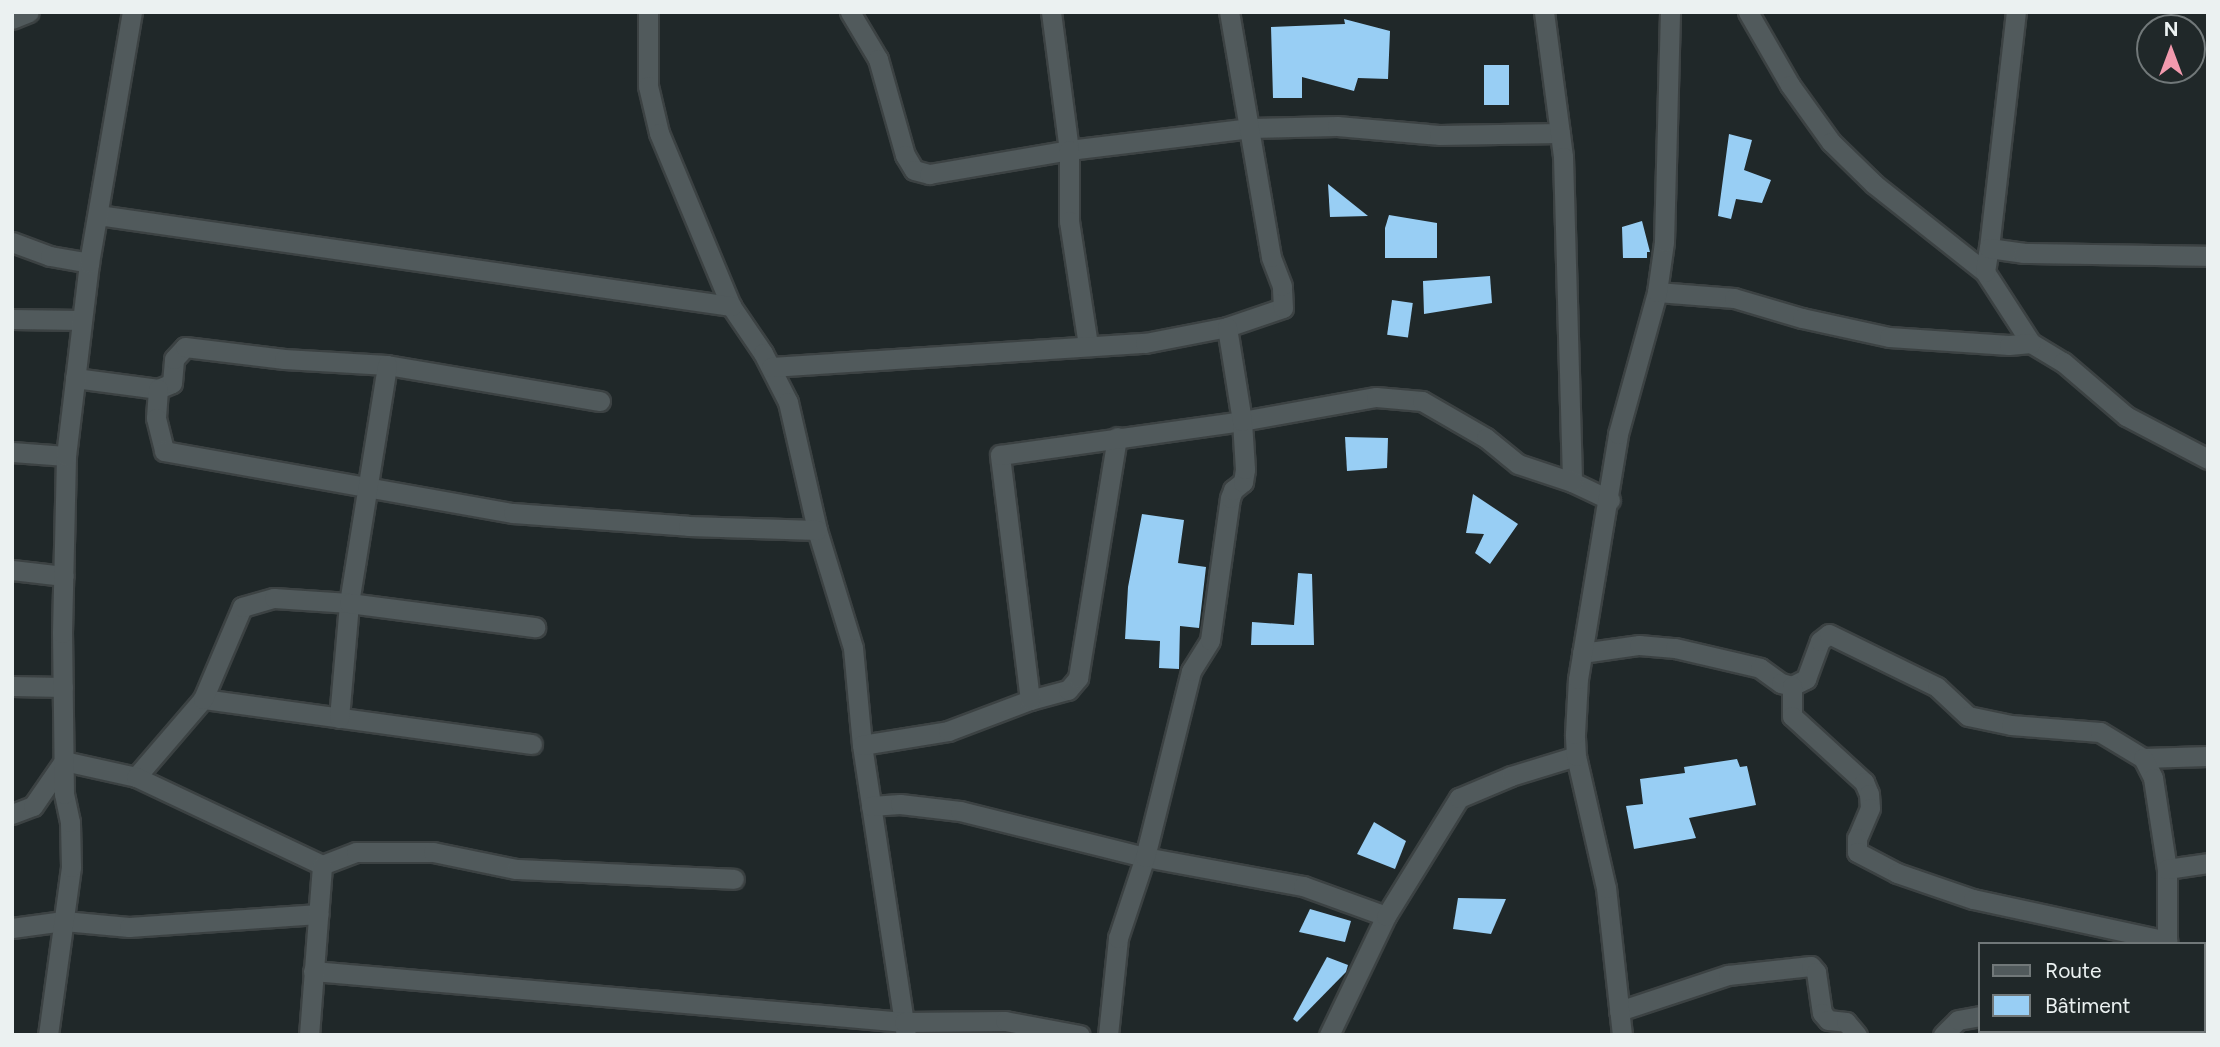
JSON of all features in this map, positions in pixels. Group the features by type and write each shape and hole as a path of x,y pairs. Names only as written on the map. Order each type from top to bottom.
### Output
{"street":[{"path":"12,19 29,12"},
{"path":"48,1035 71,867 64,761 63,687 66,456 89,263 132,12"},
{"path":"648,12 648,86 659,133 731,306 771,368 788,402 817,530 853,648 862,745 905,1028"},
{"path":"850,12 878,59 905,155 914,170 929,174 1069,150 1251,128 1337,126 1439,135 1560,133"},
{"path":"1051,12 1069,150 1069,220 1088,345"},
{"path":"771,368 1145,343 1227,327 1283,308 1282,286 1271,257 1229,12"},
{"path":"1545,12 1563,157 1572,482"},
{"path":"1622,1035 1606,888 1576,756 1576,707 1610,500 1618,434 1657,292 1664,242 1670,12"},
{"path":"1748,12 1790,85 1831,142 1874,184 1985,272 2031,343 2063,362 2126,416 2208,459"},
{"path":"1985,272 2016,12"},
{"path":"97,215 731,306"},
{"path":"12,242 50,256 89,263"},
{"path":"1989,248 2023,253 2208,256"},
{"path":"1657,292 1734,298 1802,318 1889,337 2009,345 2031,343"},
{"path":"12,319 82,320"},
{"path":"1108,1035 1118,938 1145,857 1191,671 1210,640 1230,498 1233,489 1243,482 1245,469 1242,421 1227,327"},
{"path":"75,377 158,389 172,383 174,359 185,347 284,359 387,365 600,401"},
{"path":"339,718 349,603 387,365"},
{"path":"158,389 156,418 164,451 368,485 513,513 688,526 817,530"},
{"path":"1030,700 1000,455 1242,421 1343,404 1365,397 1422,401 1486,438 1518,464 1572,482 1610,500"},
{"path":"862,745 948,731 1030,700 1068,690 1078,678 1117,437"},
{"path":"12,452 66,456"},
{"path":"12,570 64,576"},
{"path":"136,776 203,699 242,607 274,598 349,603 535,627"},
{"path":"1583,653 1639,645 1675,648 1760,668 1781,683 1792,686 1806,679 1820,641 1829,634 1937,687 1968,716 2011,725 2100,732 2143,758 2153,778 2166,869 2167,942 1973,900 1897,873 1857,852 1857,838 1870,808 1869,794 1864,782 1792,716 1792,686"},
{"path":"12,685 63,687"},
{"path":"203,699 532,744"},
{"path":"1329,1035 1386,916 1459,798 1511,776 1576,756"},
{"path":"2143,758 2208,756"},
{"path":"64,761 136,776 322,864 356,852 433,852 516,869 734,879"},
{"path":"12,814 33,806 64,761"},
{"path":"871,806 900,804 960,811 1145,857 1303,886 1386,916"},
{"path":"2166,869 2208,863"},
{"path":"309,1035 322,864"},
{"path":"12,928 64,921 129,927 319,914"},
{"path":"1619,1011 1728,975 1811,965 1816,972 1822,1013 1828,1020 1846,1022 1857,1035"},
{"path":"313,971 905,1028 1006,1028 1080,1035"},
{"path":"1943,1035 1958,1020 1979,1016"}],"building":[{"path":"1344,19 1390,31 1388,79 1358,78 1354,91 1302,77 1302,98 1273,98 1271,27 1345,24"},
{"path":"1484,65 1509,65 1509,105 1484,105"},
{"path":"1729,134 1752,140 1744,170 1771,180 1762,203 1736,199 1731,219 1718,216"},
{"path":"1328,184 1368,216 1330,217"},
{"path":"1389,215 1437,223 1437,258 1385,258 1385,228"},
{"path":"1642,221 1650,252 1647,252 1647,258 1623,258 1622,227"},
{"path":"1490,276 1492,303 1424,314 1423,281"},
{"path":"1392,300 1413,303 1408,338 1387,335"},
{"path":"1345,437 1388,438 1387,468 1347,471"},
{"path":"1473,494 1518,524 1490,564 1475,553 1484,534 1466,533"},
{"path":"1142,514 1184,520 1178,563 1206,567 1199,628 1180,626 1179,669 1159,668 1160,641 1125,639 1128,587"},
{"path":"1298,573 1312,574 1314,645 1251,645 1252,622 1294,625"},
{"path":"1737,759 1740,767 1747,766 1756,805 1689,818 1696,838 1634,849 1626,806 1643,804 1640,779 1685,773 1684,767"},
{"path":"1374,822 1406,841 1395,869 1357,854"},
{"path":"1458,898 1506,899 1491,934 1453,929"},
{"path":"1310,909 1351,921 1345,942 1299,932"},
{"path":"1327,957 1348,965 1346,972 1297,1022 1293,1019"}]}
